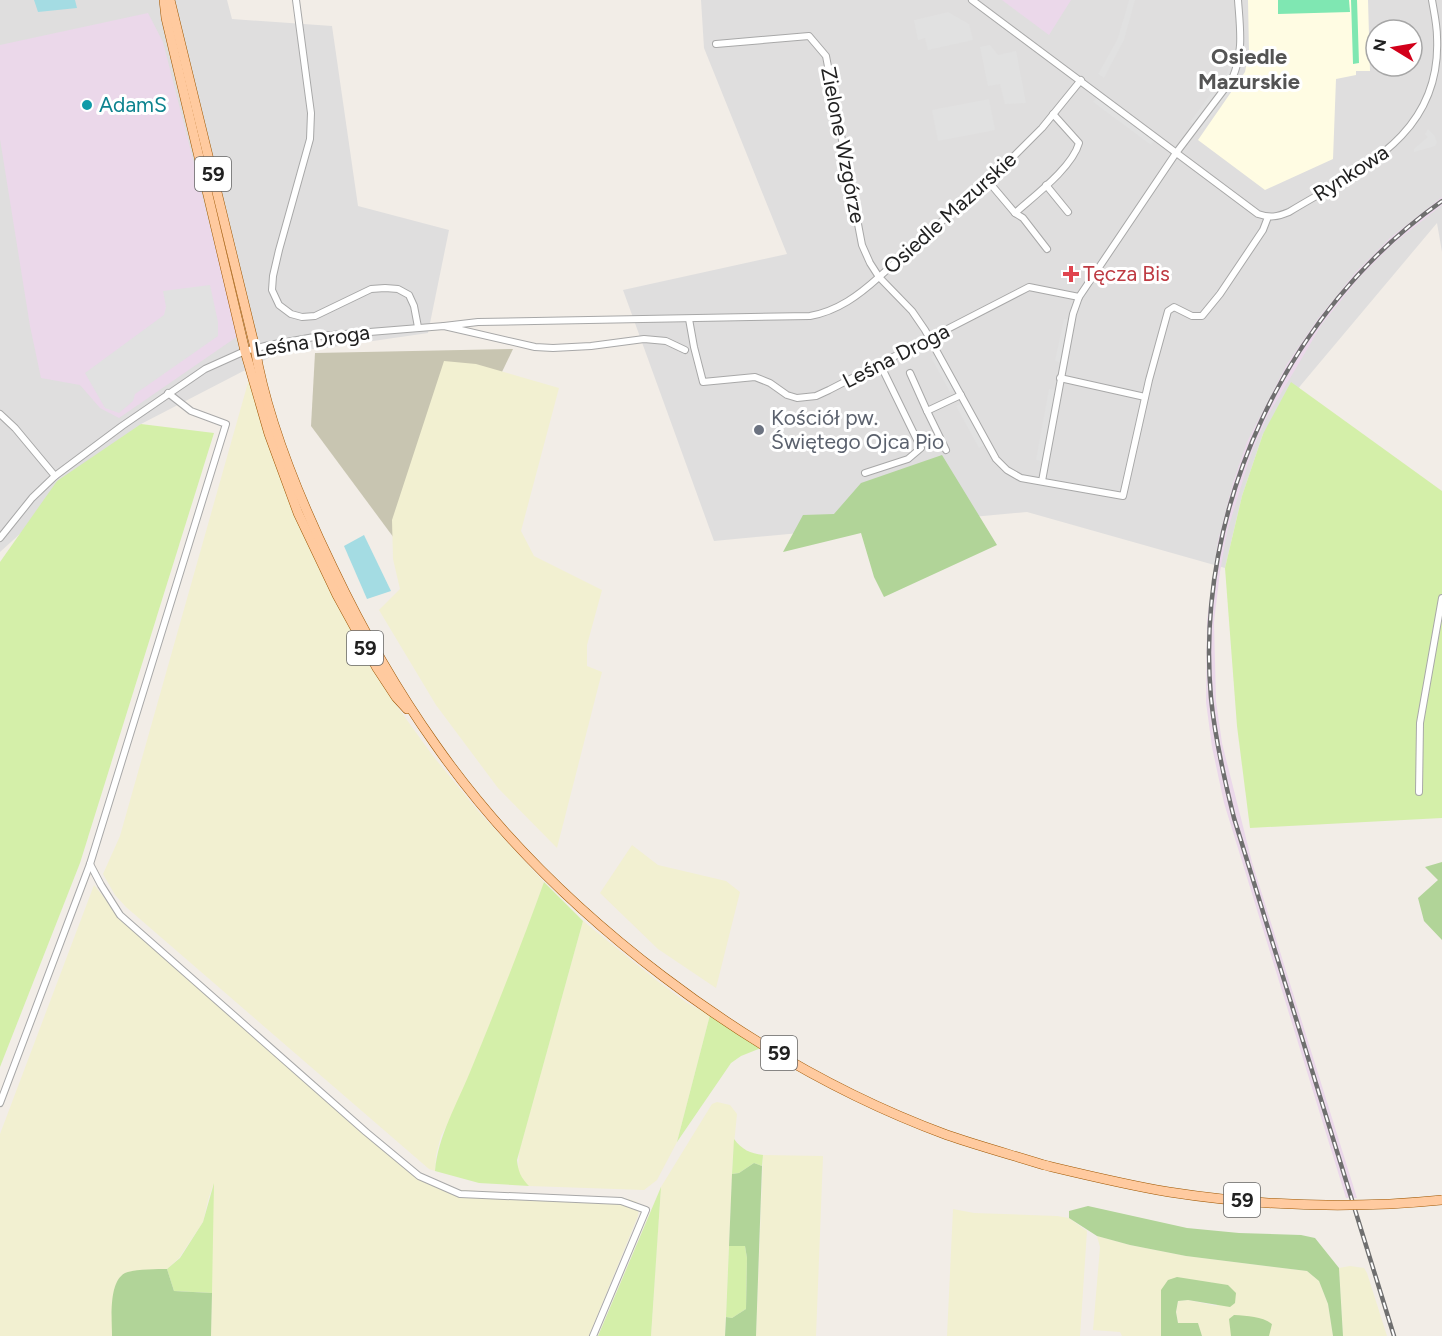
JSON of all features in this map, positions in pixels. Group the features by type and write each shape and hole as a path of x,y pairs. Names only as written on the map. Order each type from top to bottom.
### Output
{"main road":[{"name":"59","path":"164,0 166,18 245,351 269,434 289,490 321,564 354,628 396,697 421,724"},
{"name":"59","path":"170,0 259,371 279,435 321,542 361,623 421,724 480,803 550,878 598,924 685,992 802,1068 866,1100 945,1134 1044,1165 1167,1192 1234,1200 1362,1205 1442,1200"}],"street":[{"path":"296,0 311,113 310,139 279,250 272,290 279,305 291,314 302,317 315,316 371,290 398,289 409,295 414,306 418,327"},
{"path":"972,0 1258,214 1268,217"},
{"path":"1042,481 1072,314 1079,297 1176,153 1220,96 1238,67 1242,43 1238,0"},
{"name":"Rynkowa","path":"1268,217 1277,217 1289,212 1377,159 1394,145 1416,118 1432,83 1437,62 1437,36 1432,0"},
{"name":"Zielone Wzgórze","path":"716,44 809,36 826,56 862,245 879,277"},
{"name":"Osiedle Mazurskie","path":"1081,80 1030,140 988,181 879,277 912,311 930,338 996,459 1007,470 1021,478 1123,496 1168,311 1174,307 1192,316 1202,316 1221,294 1263,230 1268,217"},
{"path":"1015,213 1076,153 1079,143 1053,114"},
{"path":"988,181 1015,213 1023,218 1047,249"},
{"path":"1046,185 1068,212"},
{"path":"444,326 478,322 810,316 827,313 851,299 879,277"},
{"name":"Leśna Droga","path":"689,319 703,382 754,377 770,383 787,395 808,398 829,390 1029,287 1079,297"},
{"name":"Leśna Droga","path":"0,538 32,498 55,476 168,393 205,369 255,348 303,338 444,326 535,347 591,346 644,339 666,341 685,350"},
{"path":"865,473 908,459 921,448 880,364"},
{"path":"910,374 946,450"},
{"path":"1060,378 1145,398"},
{"path":"0,1103 90,864 226,424 191,411 168,393"},
{"path":"927,411 961,396"},
{"path":"0,414 15,428 55,476"},
{"path":"1419,792 1420,723 1442,598"},
{"path":"90,864 120,915 419,1176 460,1194 621,1201 646,1210 592,1336"}],"shaded area":[{"path":"0,0 227,0 232,19 332,26 358,206 449,230 428,333 280,352 141,424 0,552"},
{"path":"701,0 1442,0 1442,252 1437,223 1301,385 1263,434 1242,496 1225,568 1027,512 714,541 623,290 787,254 704,48"},
{"path":"1002,0 1071,0 1049,35"},
{"path":"1129,0 1135,0 1124,40 1104,78 1098,74 1118,38"},
{"path":"1248,0 1368,0 1369,18 1364,18 1364,71 1356,71 1356,75 1336,79 1333,159 1265,190 1198,140 1245,72 1249,51"},
{"path":"948,12 969,24 973,40 928,50 925,38 918,40 914,20"},
{"path":"148,13 163,42 238,336 119,418 100,408 80,385 41,378 30,326 0,139 0,45"},
{"path":"990,45 998,55 1016,51 1026,103 1005,104 1000,84 988,86 980,47"},
{"path":"1231,59 1235,63 1231,76 1219,92 1215,89 1227,73"},
{"path":"1235,80 1237,82 1202,130 1201,128"},
{"path":"1213,91 1217,94 1194,125 1190,122"},
{"path":"1097,97 1155,140 1151,145 1093,102"},
{"path":"989,99 995,130 938,141 932,110"},
{"path":"1428,129 1437,142 1435,146 1414,152 1414,149 1428,137 1425,134"},
{"path":"1442,197 1442,205 1393,244 1359,278 1322,324 1267,417 1251,454 1227,532 1214,622 1216,701 1222,743 1252,862 1357,1198 1346,1198 1224,803 1212,747 1206,702 1207,620 1218,541 1233,483 1247,442 1287,364 1317,320 1355,273 1390,238"},
{"path":"210,285 218,322 218,336 135,394 133,401 119,413 105,408 85,373 164,315 166,307 163,291"},
{"path":"1064,319 1069,320 1060,362 1055,361"},
{"path":"513,349 411,561 311,426 315,353"},
{"path":"937,354 955,389 950,392 931,357"},
{"path":"444,361 476,364 559,388 521,531 534,556 602,590 587,645 587,666 602,672 557,848 498,788 436,705 379,610 400,589 393,559 392,520"},
{"path":"249,379 286,494 340,606 391,698 433,756 479,812 544,882 519,952 455,1110 441,1136 435,1171 429,1169 126,907 115,895 103,874 120,836"},
{"path":"1049,389 1055,390 1043,461 1036,460"},
{"path":"962,403 985,445 979,448 956,406"},
{"path":"632,845 658,865 726,881 740,892 716,988 658,949 600,893"},
{"path":"94,885 107,901 414,1175 435,1184 460,1190 628,1199 637,1202 638,1216 589,1336 211,1336 213,1185 203,1222 179,1258 167,1269 141,1271 113,1294 112,1336 0,1336 0,1134"},
{"path":"583,921 687,1003 710,1015 677,1142 657,1180 644,1190 529,1186 522,1179 518,1170 519,1152"},
{"path":"717,1102 730,1105 737,1114 733,1154 725,1336 651,1336 661,1187 712,1104"},
{"path":"763,1155 823,1156 816,1336 756,1336"},
{"path":"953,1209 974,1213 1057,1216 1069,1218 1087,1231 1080,1336 947,1336"},
{"path":"1097,1236 1186,1256 1307,1271 1319,1281 1328,1304 1333,1336 1202,1336 1198,1323 1178,1323 1176,1312 1178,1301 1188,1300 1217,1306 1212,1282 1161,1309 1161,1336 1122,1336 1120,1332 1093,1330 1100,1247"},
{"path":"1350,1266 1364,1268 1367,1273 1387,1336 1343,1336 1339,1268"}],"green space":[{"path":"1278,0 1349,0 1350,12 1278,14"},
{"path":"1351,0 1357,0 1359,63 1353,64"},
{"path":"1291,382 1442,491 1442,818 1250,828 1237,726 1225,568 1242,496 1263,434"},
{"path":"141,424 214,433 80,863 0,1067 0,562 57,481"},
{"path":"942,455 997,545 884,597 874,577 861,533 783,552 803,515 834,514 861,483"},
{"path":"1442,862 1442,940 1424,921 1418,898 1438,880 1425,867"},
{"path":"544,882 583,921 517,1160 520,1174 529,1186 479,1183 435,1171 444,1133 499,1001"},
{"path":"710,1015 761,1048 731,1063 677,1142"},
{"path":"734,1139 747,1150 763,1155 762,1166 754,1163 739,1173 732,1174"},
{"path":"754,1163 762,1166 756,1336 725,1336 726,1317 732,1318 746,1309 747,1258 745,1246 729,1246 732,1174 739,1173"},
{"path":"214,1183 212,1293 174,1291 167,1269 180,1258 203,1222"},
{"path":"661,1187 651,1336 598,1336"},
{"path":"1088,1206 1187,1228 1239,1233 1301,1235 1315,1238 1339,1268 1343,1336 1333,1336 1328,1304 1319,1281 1307,1271 1186,1256 1097,1236 1069,1218 1069,1211"},
{"path":"729,1246 745,1246 747,1258 746,1309 732,1318 726,1317"},
{"path":"167,1269 174,1291 212,1293 211,1336 112,1336 113,1293 120,1278 125,1273 134,1271"},
{"path":"1177,1277 1228,1285 1236,1293 1235,1303 1230,1307 1188,1300 1178,1301 1176,1312 1178,1323 1198,1323 1202,1336 1161,1336 1161,1290 1168,1280"},
{"path":"1234,1315 1268,1321 1272,1324 1269,1336 1231,1336 1229,1319"}],"water":[{"path":"34,0 75,0 77,8 38,12"},
{"path":"364,535 391,591 367,599 344,546"}],"railway":[{"path":"1394,1336 1234,818 1220,758 1211,698 1210,627 1218,556 1236,486 1262,419 1296,356 1338,298 1387,246 1442,201"}],"place":[{"name":"AdamS","path":"87,105"},
{"name":"Tęcza Bis","path":"1071,274"},
{"name":"Kościół pw. Świętego Ojca Pio","path":"759,430"}],"district":[{"name":"Osiedle Mazurskie","path":"1249,68"}]}
